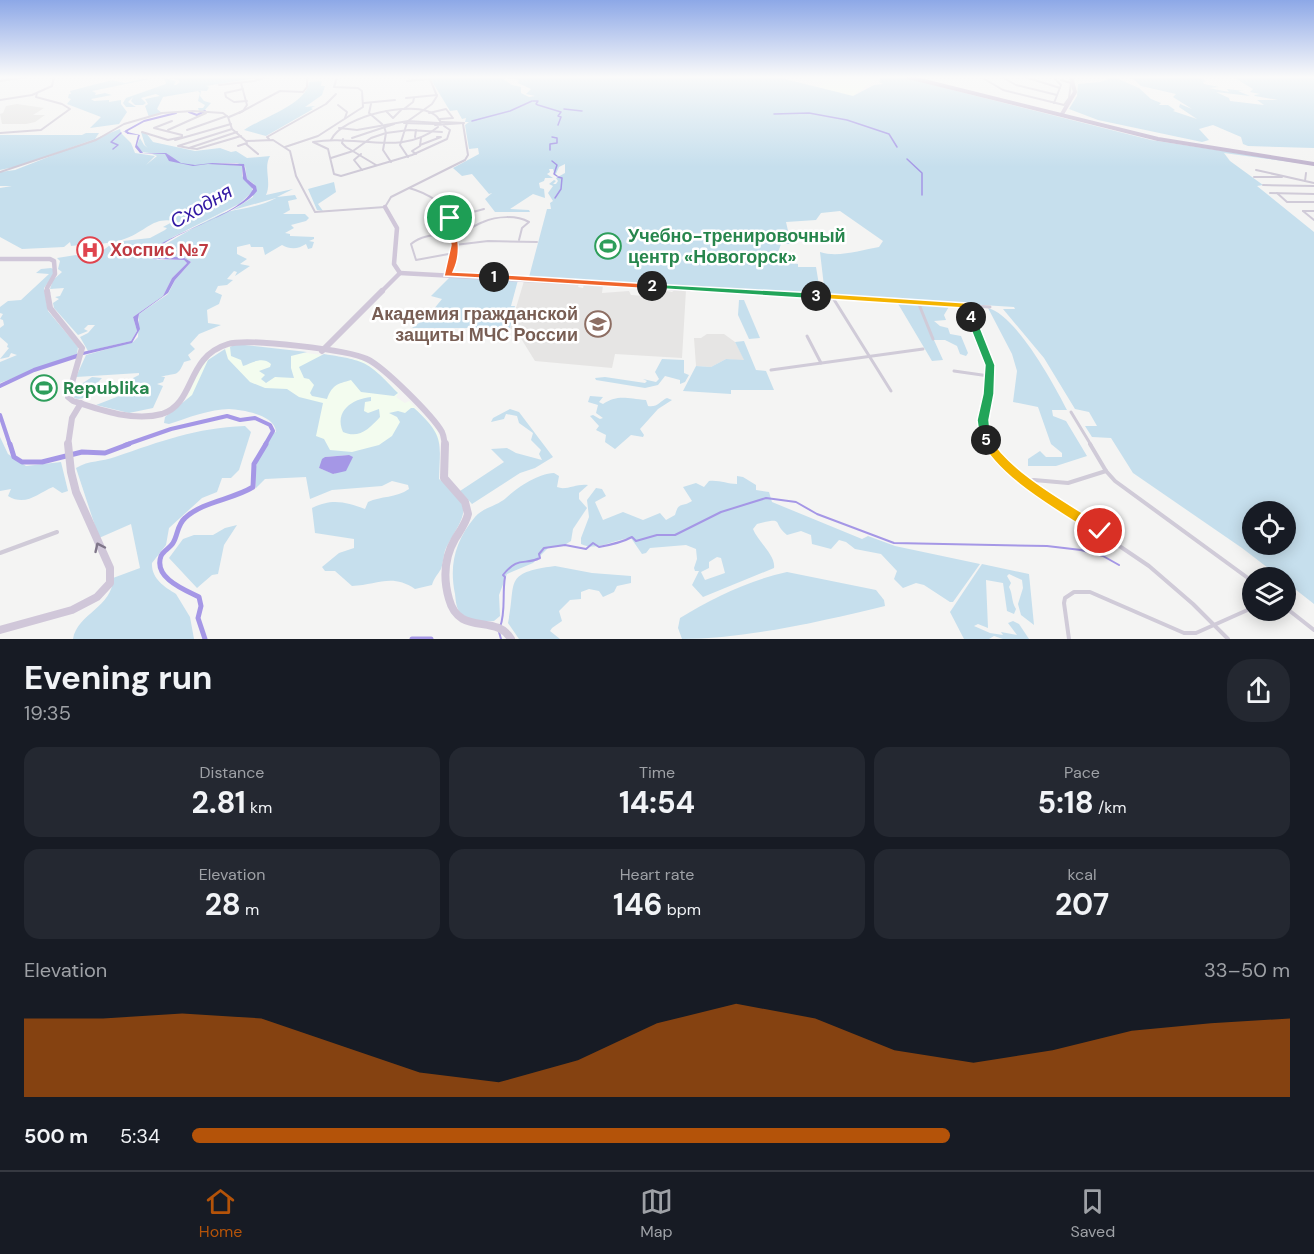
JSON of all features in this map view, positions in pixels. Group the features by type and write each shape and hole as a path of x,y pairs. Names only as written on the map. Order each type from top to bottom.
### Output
{"main road":[{"path":"1032,107 1163,140 1314,164"}],"street":[{"path":"0,133 38,131 70,109 67,107"},
{"path":"239,113 246,107"},
{"path":"187,130 239,113 251,107"},
{"path":"268,139 270,135 321,107"},
{"path":"340,107 347,112 345,118"},
{"path":"285,147 318,136 362,107"},
{"path":"370,114 371,107"},
{"path":"386,111 393,118 405,107"},
{"path":"408,157 401,150 399,143 407,122 417,111 426,107"},
{"path":"1062,114 1067,107"},
{"path":"331,140 338,128 370,114 402,110 429,113 446,109 453,117 438,123 432,132 421,138 399,143 384,144 352,139 313,142 327,148 335,175 343,176 408,157 447,139 450,130 445,125"},
{"path":"0,172 96,140 131,122 173,111 206,112 228,117"},
{"path":"166,130 206,112"},
{"path":"429,113 438,123"},
{"path":"370,114 383,125 386,133 383,153 392,162"},
{"path":"228,117 232,129 246,141 251,142"},
{"path":"172,121 154,128 183,136 174,140"},
{"path":"338,128 357,130 407,122 463,124 468,152 466,158 391,197 385,207"},
{"path":"142,132 150,136 180,141 231,124"},
{"path":"352,139 383,125"},
{"path":"232,129 178,146 197,149 241,136"},
{"path":"330,158 353,151 367,141 386,133 404,130 442,132"},
{"path":"415,137 416,130"},
{"path":"189,148 237,132"},
{"path":"437,137 448,136"},
{"path":"416,153 412,151 420,144 441,137"},
{"path":"420,144 421,138"},
{"path":"238,146 268,139 278,141 292,153 292,166 315,212 385,207"},
{"path":"344,139 343,144 362,154 377,166"},
{"path":"246,144 258,154"},
{"path":"362,154 354,160 362,170"},
{"path":"1266,172 1267,166"},
{"path":"1256,170 1314,185"},
{"path":"1305,181 1306,173"},
{"path":"1254,177 1285,177"},
{"path":"1263,185 1314,185"},
{"path":"408,188 425,192 447,212 450,218 455,245 453,263 447,275"},
{"path":"1270,193 1314,194"},
{"path":"1276,193 1287,202 1314,202"},
{"path":"385,207 397,229 394,260 400,273"},
{"path":"450,218 483,209"},
{"path":"1313,219 1303,211 1314,211"},
{"path":"454,253 416,260 411,246 413,241 420,237 464,231 486,221 506,218 528,220 528,224 522,228 519,240"},
{"path":"455,245 519,240 537,242"},
{"path":"1,260 50,259 54,261 55,274 46,288 50,308 80,343 81,355 68,395 73,401 81,404 126,416 150,414 169,409 183,398 199,364 224,345 234,342 322,351 360,357 373,363 441,432 444,450 443,473 466,503 468,513 465,522 448,548 445,560 451,604 463,621 473,625 502,628 508,632 511,639"},
{"path":"322,351 400,273 833,297 968,308 990,307"},
{"path":"833,297 891,391"},
{"path":"918,303 933,339"},
{"path":"968,308 988,356 988,394 983,420 986,441 992,452 1027,482 1132,553 1172,585 1228,639"},
{"path":"807,336 821,363"},
{"path":"771,370 923,349"},
{"path":"954,371 989,376"},
{"path":"0,630 58,614 87,603 98,597 111,579 110,569 77,495 68,456 70,422 81,404"},
{"path":"1071,412 1106,471 1120,485 1242,574"},
{"path":"1027,482 1034,480 1068,483 1106,471"},
{"path":"0,553 57,532"},
{"path":"1069,639 1065,598 1074,592 1081,591 1102,596 1184,633 1196,633 1242,613"},
{"path":"1296,616 1314,630"}],"shaded area":[{"path":"6,107 36,107 44,108 33,115 45,115 35,122 26,124 2,124 0,114"},
{"path":"74,107 123,107 127,112 119,124 90,128 101,117"},
{"path":"145,107 158,107 157,109 162,113 149,117"},
{"path":"208,107 204,111 199,111 198,108"},
{"path":"287,107 313,107 266,136 244,130 252,125"},
{"path":"447,107 1019,107 1151,140 1314,165 1224,153 1230,161 1263,185 1257,186 1314,232 1314,604 1296,590 1296,567 1267,567 1251,555 1296,555 1296,501 1242,501 1242,548 1133,473 1111,438 1092,437 1085,426 1097,426 1089,412 1075,409 1044,358 1003,309 1015,309 1014,307 825,295 820,252 849,253 879,247 883,241 840,211 821,213 816,220 786,222 791,244 781,244 775,261 798,264 798,267 816,267 820,291 818,294 529,277 547,209 551,209 550,203 553,201 548,193 553,186 549,184 554,180 556,181 553,184 556,184 558,181 556,178 565,173 565,164 559,167 555,176 553,169 549,169 550,172 547,174 553,178 545,178 539,183 540,188 544,189 545,198 533,194 510,209 529,210 530,212 495,212 485,199 492,193 489,194 472,174 462,176 453,168 479,154 478,148 469,149 465,125 469,122 465,122 466,118 462,119 457,110 450,111"},
{"path":"1070,107 1171,107 1175,110 1173,111 1197,119 1179,107 1192,109 1189,107 1314,107 1314,148 1248,146 1243,144 1241,137 1213,125 1199,129 1209,140 1202,142 1098,120 1069,109"},
{"path":"120,129 131,143 135,153 155,156 146,165 157,156 152,154 159,154 141,152 137,145 140,138 148,148 141,132 146,133 153,142 195,151 220,148 231,152 236,151 247,158 270,156 267,165 268,190 266,195 293,189 277,197 295,195 297,199 288,201 290,210 283,214 305,214 309,218 291,225 294,228 285,233 290,236 314,237 309,241 314,242 312,248 308,249 306,244 294,248 282,245 265,255 263,247 251,247 250,244 237,247 237,254 247,259 240,264 250,266 235,276 237,272 234,271 227,279 233,280 227,285 218,286 215,292 222,295 219,304 207,310 208,323 221,325 199,334 190,344 195,349 188,355 191,360 184,362 176,374 161,377 165,377 163,382 157,384 163,386 153,408 129,413 96,405 127,393 133,378 139,373 76,377 86,355 133,342 138,337 139,314 168,294 175,280 191,262 183,257 157,257 154,254 176,238 221,214 276,198 233,210 253,197 254,184 247,179 245,166 237,163 209,163 242,166 242,176 252,187 252,192 239,204 173,237 151,251 157,260 184,260 187,263 172,278 163,296 133,317 137,331 131,341 88,351 80,337 88,333 95,325 88,325 84,329 88,331 78,335 54,308 53,303 59,299 55,297 60,296 64,288 50,289 53,280 62,272 58,269 60,261 57,258 76,255 82,258 93,258 114,242 71,246 70,242 64,247 22,249 0,237 0,188 12,186 0,186 0,172 15,170","holes":["160,221 174,221 163,227 167,228 165,230 150,238 114,242"]},
{"path":"123,131 140,135 137,145 143,153 166,153 181,163 195,165 212,163 244,164 247,179 256,186 257,191 235,208 171,240 154,254 157,257 183,257 191,262 175,280 168,293 139,314 140,329 132,343 79,356 78,353 131,341 137,331 133,317 163,296 172,278 187,263 184,260 154,259 149,254 151,251 175,236 236,206 253,189 243,179 242,166 208,164 193,166 169,161 165,154 140,153 135,147 138,135"},
{"path":"99,133 95,139 19,166 0,170 0,135 82,135"},
{"path":"334,182 336,192 318,204 323,211 317,210 308,189"},
{"path":"51,268 53,276 44,288 48,311 78,347 77,354 0,383 0,362 17,355 11,353 9,357 0,359 9,348 0,337 0,328 4,325 3,320 0,319 3,314 0,313 0,307 8,301 21,300 49,274 36,273 41,269"},
{"path":"450,277 518,280 511,306 515,306 510,328 412,328 425,318 442,299 431,296"},
{"name":"Академия гражданской защиты МЧС России","path":"524,281 579,284 578,287 583,288 584,284 603,285 602,293 629,291 631,295 645,296 647,291 655,292 657,289 672,292 676,289 686,290 682,358 615,354 612,368 535,361 517,332 510,328"},
{"path":"739,300 744,300 760,338 749,339 738,315"},
{"path":"897,302 950,305 944,315 946,320 934,321 948,328 950,334 961,336 968,353 966,356 960,354 957,346 945,340 934,340 943,360 932,361"},
{"path":"988,308 999,313 1010,323 1033,352 1067,410 1052,410 1053,416 1066,421 1087,456 1056,466 1028,466 1028,459 1040,451 1046,457 1062,457 1062,453 1051,444 1038,407 1013,402 1017,371 1012,354"},
{"path":"707,334 724,334 735,342 745,361 726,359 711,367 696,366 694,338 701,338"},
{"path":"744,341 756,370 766,371 774,390 731,390 731,394 683,391 696,366 711,367 726,359 744,360 735,342"},
{"path":"234,344 362,360 376,370 399,393 396,397 405,403 409,401 428,421 437,431 439,444 325,455 259,406 182,410 202,363"},
{"path":"236,344 307,352 291,356 294,378 275,377 266,383 261,379 265,375 259,371 270,367 271,364 261,360 243,366 241,360 231,356 230,347"},
{"path":"225,349 228,359 250,382 265,388 287,389 299,397 323,403 316,436 324,439 330,450 352,452 379,445 392,436 400,422 397,417 389,413 398,411 405,413 414,408 424,418 436,433 440,448 439,479 458,497 463,511 462,518 446,549 441,569 432,585 415,589 407,584 384,581 352,586 335,571 325,571 322,567 339,553 354,548 354,539 315,533 312,508 326,503 339,502 365,509 368,502 404,492 409,489 408,485 392,481 382,486 332,490 310,499 306,477 265,479 256,488 255,470 258,460 272,433 276,432 270,421 250,412 222,409 169,424 164,423 165,417 192,395 208,360","holes":["349,455 348,464 334,474 319,468 325,457"]},
{"path":"324,354 366,364 398,393 394,396 361,392 351,380 336,386 327,399 312,396 310,393 314,385 309,379 304,378 299,367"},
{"path":"662,359 684,360 684,373 689,375 685,382 680,384 680,380 665,376 658,385 645,388 595,378 605,377 645,383 647,381 643,379 656,382 659,379 655,372"},
{"path":"92,377 102,378 96,384 102,386 101,388 81,399 74,398 72,391 74,384 83,383"},
{"path":"590,396 603,397 599,402 603,404 623,398 646,400 648,406 656,405 667,398 672,400 658,409 640,429 643,437 631,435 615,449 605,442 606,435 596,430 599,426 590,416 603,418 596,413 598,405 588,402"},
{"path":"371,397 371,401 365,402 364,411 368,413 379,409 380,417 368,429 359,433 343,432 341,418 346,407 357,400"},
{"path":"510,409 519,412 553,457 535,468 520,473 472,504 460,491 504,462 491,449 507,448 516,453 542,460 539,454 541,450 531,440 533,433 519,423 517,416 506,414 504,419 491,422 493,418"},
{"path":"245,426 251,432 239,470 231,478 222,478 217,492 202,498 169,528 166,545 152,563 156,578 176,594 190,617 194,639 73,639 81,623 107,596 113,578 140,568 131,524 99,538 76,468 179,436 210,429"},
{"path":"0,437 8,454 26,466 61,462 68,491 62,493 53,487 32,498 21,500 8,496 11,489 0,491"},
{"path":"349,455 353,457 346,471 333,474 319,468 325,457"},
{"path":"554,473 559,476 557,487 588,485 579,493 579,499 587,508 573,529 571,541 563,546 549,547 533,563 507,574 499,595 500,616 494,621 478,621 466,617 457,606 453,583 453,563 458,544 468,526 482,511 502,501 528,482"},
{"path":"737,476 743,477 756,485 756,490 769,492 772,502 862,539 868,536 895,546 980,564 953,602 950,602 924,585 916,583 903,588 894,579 897,571 881,554 855,549 839,540 831,549 812,544 811,535 801,531 787,535 777,522 772,521 757,524 753,529 770,553 774,568 703,597 692,585 699,571 695,571 694,568 697,559 696,549 686,545 650,548 642,554 631,538 594,547 581,544 589,517 587,500 596,488 602,489 606,496 595,502 603,520 623,512 643,520 660,513 666,520 675,515 679,506 692,501 683,487 696,483 704,487 709,481 737,484","holes":["717,557 721,558 725,573 705,580 701,572 709,568 709,562"]},
{"path":"237,525 224,545 218,574 212,575 197,588 169,558 183,539 194,535 213,535 225,528"},
{"path":"982,564 1029,574 1034,625 1021,615 1018,604 1023,588 1022,580 1009,574 1007,576 1011,583 1009,587 1016,609 1014,614 1007,611 1003,583 986,580 988,628 978,624 974,626 990,633 1003,635 1001,632 1017,635 1008,623 1013,621 1019,624 1029,639 1003,639 994,636 989,639 964,639 950,612"},
{"path":"555,566 592,573 631,576 631,583 617,586 614,592 603,597 599,591 589,589 581,592 581,599 570,600 559,611 562,621 550,631 560,639 519,639 508,623 515,582 519,576 527,572"},
{"path":"787,572 876,590 884,600 885,606 758,633 682,639 678,628 680,618 732,590"}],"waterway":[{"path":"472,121 519,107"},
{"path":"544,107 561,112 558,116 561,117 558,125"},
{"path":"564,109 582,111"},
{"name":"Сходня","path":"189,112 197,115 205,111"},
{"name":"Сходня","path":"128,133 126,131 144,121 176,113"},
{"path":"774,114 809,113 847,120 889,134 897,147"},
{"path":"113,149 118,145 111,142 121,133"},
{"path":"550,150 550,144 557,143 557,138 552,137"},
{"path":"907,159 922,173 922,195"},
{"path":"552,161 557,165 554,174 557,176"},
{"path":"555,198 561,189 562,178 558,177"},
{"name":"Сходня","path":"0,386 34,370 80,355"},
{"name":"Сходня","path":"0,415 10,445"},
{"name":"Сходня","path":"125,445 171,429 227,416 240,420 255,418 270,425 273,431 265,445"},
{"name":"Сходня","path":"10,444 14,457 22,462 42,462 82,452 105,453 129,444"},
{"name":"Сходня","path":"205,639 198,618 201,606 199,597 179,587 166,577 160,564 161,556 173,543 182,521 192,512 253,487 254,464 266,444"},
{"path":"500,627 505,577 503,575 513,565 540,558 539,554 544,548 565,545 586,549 593,543 599,547 632,537 636,541 657,535 675,535 721,512 766,498 796,502 817,514 894,543 1047,546 1081,550 1103,556 1119,565"},
{"path":"499,632 501,639"},
{"name":"Сходня","path":"412,639 431,639"}],"place":[{"name":"Учебно-тренировочный центр «Новогорск»","path":"608,246"},
{"name":"Хоспис №7","path":"90,250"},
{"name":"Академия гражданской защиты МЧС России","path":"598,324"},
{"name":"Republika","path":"44,388"}],"route":[{"path":"450,218 455,245 453,263 448,274 967,306 990,365 983,420 988,446 1038,491 1100,531"}]}
